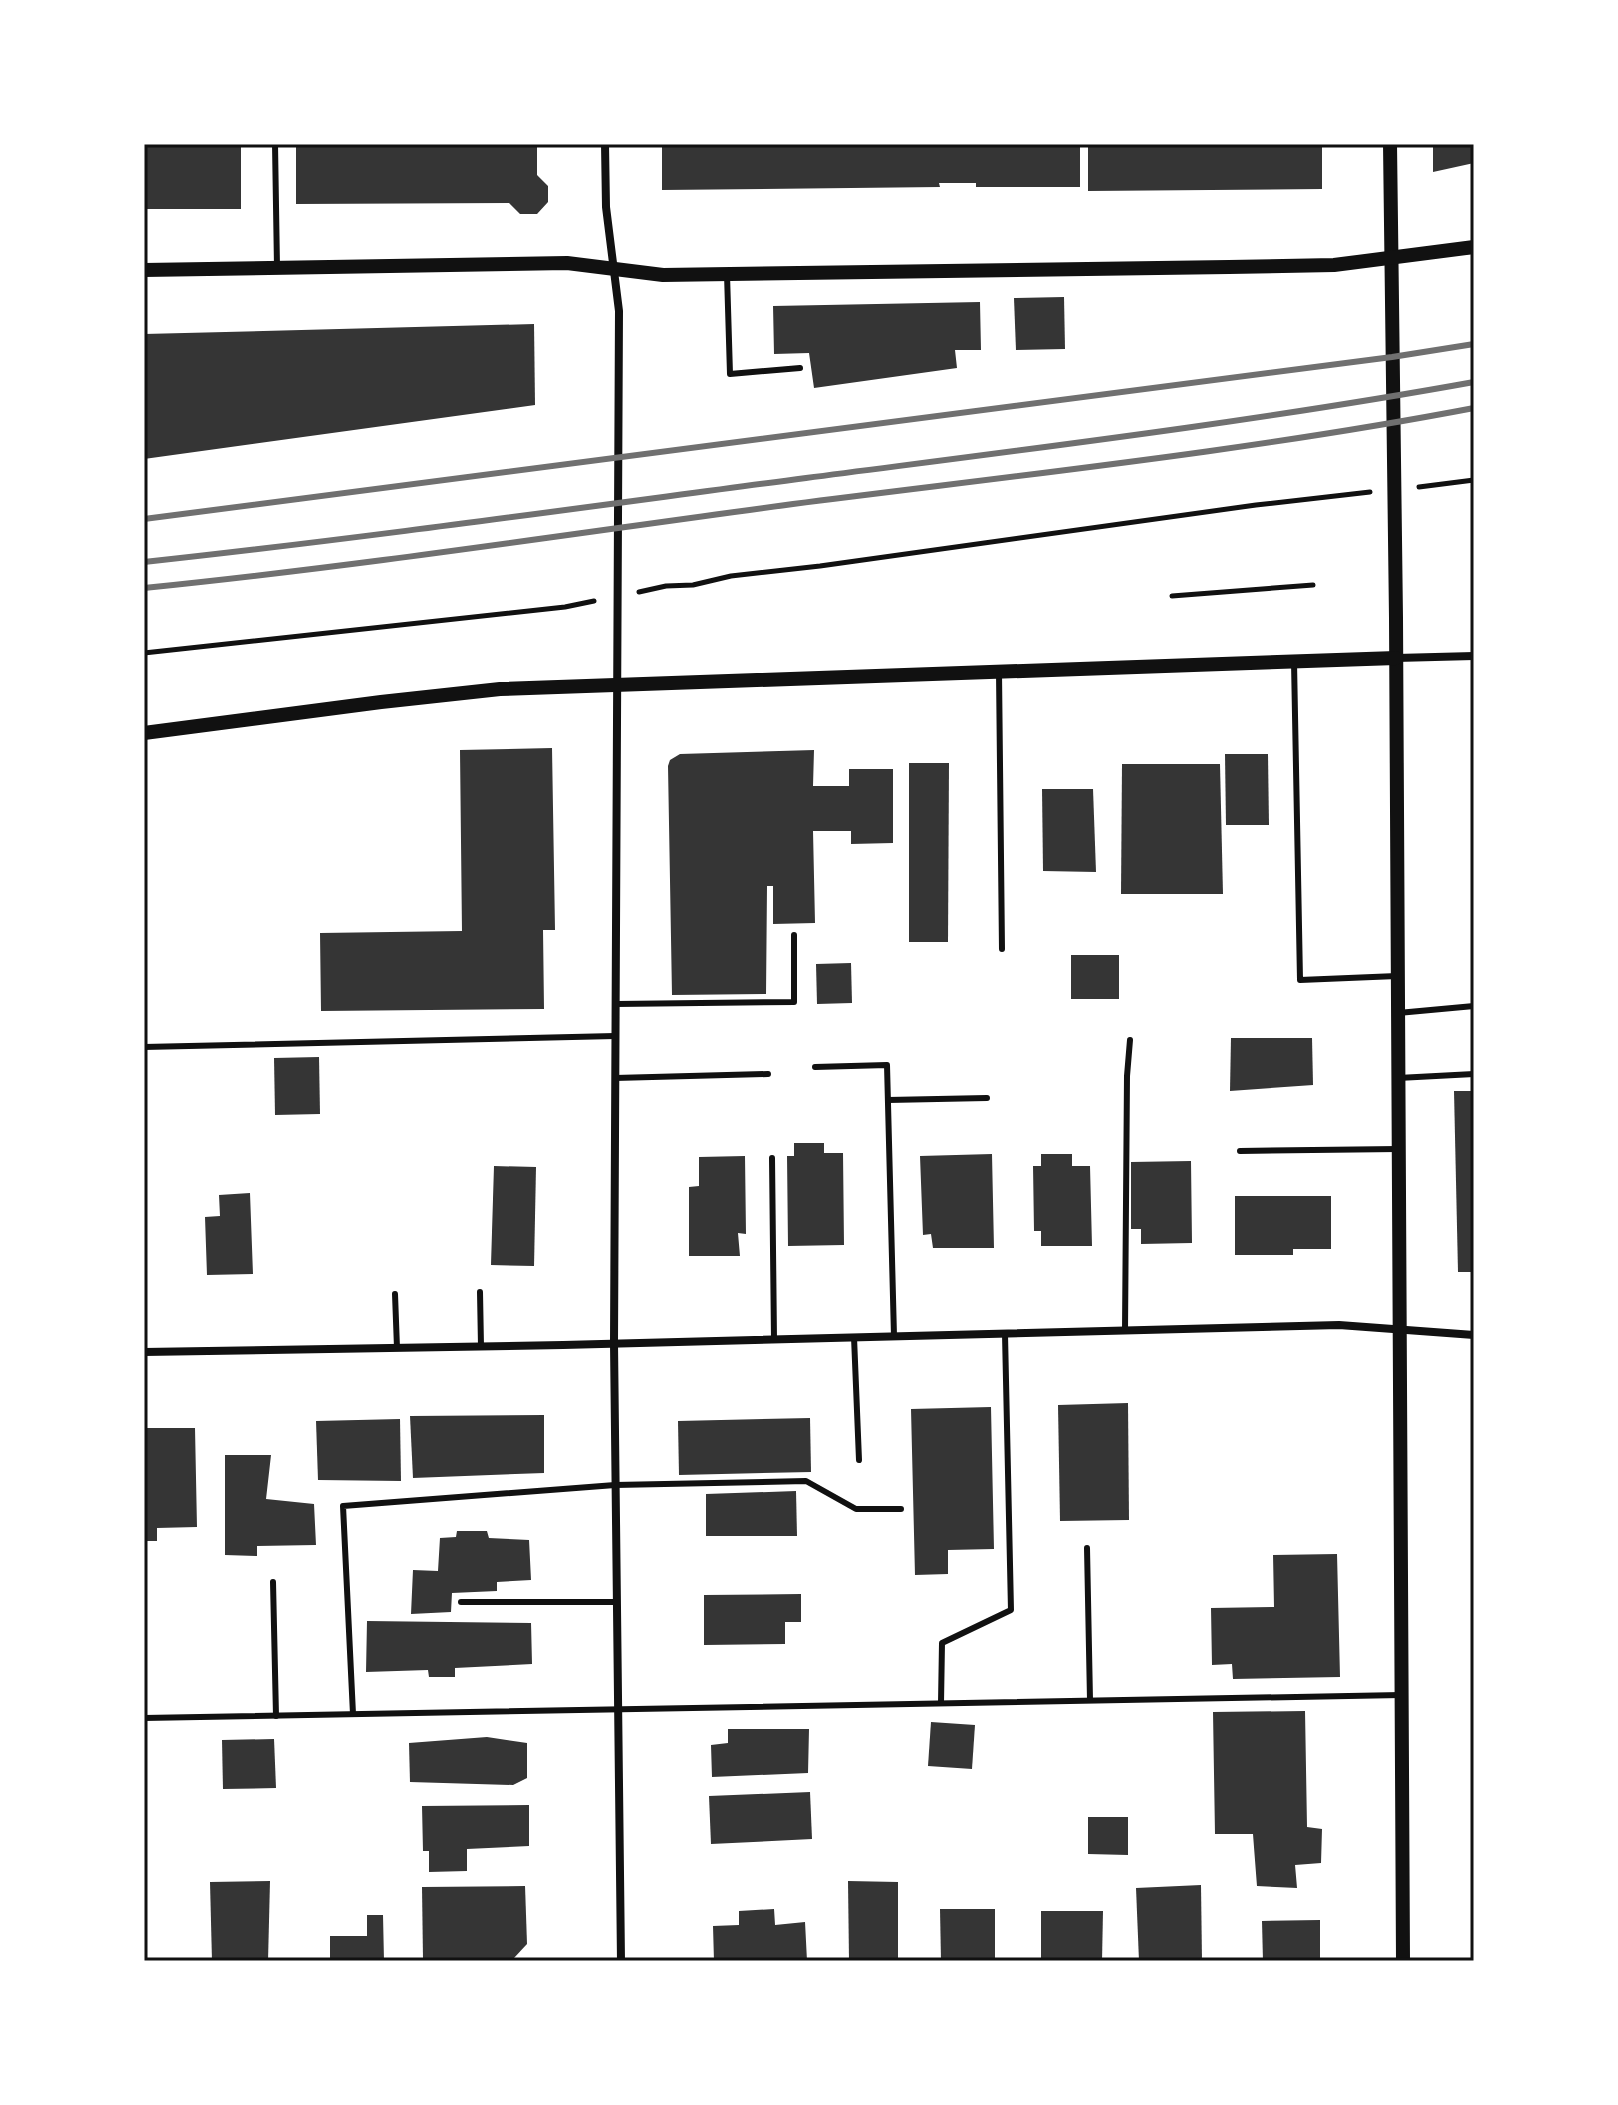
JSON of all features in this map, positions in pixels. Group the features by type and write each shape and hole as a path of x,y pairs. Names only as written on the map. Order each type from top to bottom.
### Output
{"street":[{"path":"605,144 606,207 619,311 614,1343 621,1961"},
{"path":"1390,144 1403,1961"},
{"path":"144,270 567,263 663,275 1319,265 1474,247"},
{"path":"144,733 500,689 1474,656"},
{"path":"144,1352 1339,1325 1474,1335"}],"lane":[{"path":"275,144 277,267"},
{"path":"727,274 730,374 800,368"},
{"path":"1294,662 1300,980 1397,976"},
{"path":"999,672 1002,949"},
{"path":"616,1004 794,1002 794,935"},
{"path":"1398,1013 1474,1006"},
{"path":"144,1047 615,1036"},
{"path":"1125,1331 1130,1040"},
{"path":"815,1067 887,1065 894,1336"},
{"path":"615,1078 768,1074"},
{"path":"1398,1078 1474,1074"},
{"path":"888,1100 987,1098"},
{"path":"1240,1151 1398,1149"},
{"path":"772,1158 774,1339"},
{"path":"480,1292 481,1346"},
{"path":"395,1294 397,1348"},
{"path":"941,1703 942,1643 1011,1610 1005,1334"},
{"path":"854,1337 859,1460"},
{"path":"353,1714 343,1506 615,1485 806,1481 856,1509 901,1509"},
{"path":"1087,1548 1090,1700"},
{"path":"273,1582 276,1716"},
{"path":"461,1602 616,1602"},
{"path":"144,1718 1401,1695"}],"path":[{"path":"1443,485 1474,480"},
{"path":"666,586 693,585 731,576 1338,495"},
{"path":"1172,596 1313,585"},
{"path":"144,653 565,607"}],"building":[{"path":"146,144 241,144 241,209 146,209"},
{"path":"296,144 537,144 537,175 548,186 548,202 537,214 520,214 509,203 296,204"},
{"path":"662,144 1080,144 1080,187 976,187 976,183 939,183 940,187 662,190"},
{"path":"1088,144 1322,144 1322,189 1088,191"},
{"path":"1433,144 1474,144 1474,163 1433,172"},
{"path":"1064,297 1065,349 1016,350 1014,298"},
{"path":"980,302 981,350 955,350 957,368 814,388 809,353 774,354 773,306"},
{"path":"534,324 535,405 144,459 144,334"},
{"path":"552,748 555,930 543,930 544,1009 321,1011 320,933 462,931 460,750"},
{"path":"814,750 813,786 849,786 849,769 893,769 893,843 851,844 851,831 813,831 815,923 773,924 773,886 767,886 766,994 672,995 670,760 680,754"},
{"path":"1225,754 1268,754 1269,825 1226,825"},
{"path":"909,763 949,763 948,942 909,942"},
{"path":"1122,764 1220,764 1223,894 1121,894"},
{"path":"1042,789 1093,789 1096,872 1043,871"},
{"path":"1071,955 1119,955 1119,999 1071,999"},
{"path":"851,963 852,1003 817,1004 816,964"},
{"path":"1231,1038 1312,1038 1313,1085 1230,1091"},
{"path":"319,1057 320,1114 275,1115 274,1058"},
{"path":"1454,1091 1474,1091 1474,1272 1458,1272"},
{"path":"794,1143 824,1143 824,1153 843,1153 844,1245 788,1246 787,1156 794,1156"},
{"path":"992,1154 994,1248 933,1248 931,1234 923,1235 920,1156"},
{"path":"1041,1154 1072,1154 1072,1166 1090,1166 1092,1246 1041,1246 1041,1231 1034,1231 1033,1166 1041,1166"},
{"path":"745,1156 746,1234 738,1233 740,1256 689,1256 689,1187 699,1186 699,1157"},
{"path":"1191,1161 1192,1243 1141,1244 1141,1229 1131,1229 1131,1162"},
{"path":"494,1166 536,1167 534,1266 491,1265"},
{"path":"250,1193 253,1274 207,1275 205,1217 220,1216 219,1195"},
{"path":"1235,1196 1331,1196 1331,1249 1293,1249 1293,1255 1235,1255"},
{"path":"1128,1403 1129,1520 1060,1521 1058,1405"},
{"path":"991,1407 994,1549 948,1550 948,1574 915,1575 911,1409"},
{"path":"544,1415 544,1473 413,1478 410,1416"},
{"path":"810,1418 811,1472 679,1475 678,1421"},
{"path":"400,1419 401,1481 318,1480 316,1421"},
{"path":"144,1428 195,1428 197,1527 157,1528 157,1541 144,1541"},
{"path":"225,1455 271,1455 266,1499 314,1504 316,1545 257,1546 257,1556 225,1555"},
{"path":"796,1491 797,1536 706,1536 706,1494"},
{"path":"457,1531 487,1531 489,1538 529,1540 531,1580 497,1582 497,1591 452,1593 451,1612 411,1614 413,1570 438,1571 440,1538 456,1537"},
{"path":"1337,1554 1340,1677 1233,1679 1232,1664 1212,1665 1211,1608 1274,1607 1273,1555"},
{"path":"801,1594 801,1622 785,1622 785,1644 704,1645 704,1595"},
{"path":"367,1621 531,1623 532,1664 455,1668 455,1677 429,1677 428,1670 366,1672"},
{"path":"1305,1711 1307,1827 1322,1829 1321,1863 1295,1865 1297,1888 1257,1886 1253,1834 1215,1834 1213,1712"},
{"path":"931,1722 975,1725 972,1769 928,1766"},
{"path":"728,1729 809,1729 808,1773 712,1777 711,1745 728,1743"},
{"path":"487,1737 527,1743 527,1778 513,1785 410,1782 409,1743"},
{"path":"274,1739 276,1788 223,1789 222,1740"},
{"path":"810,1792 812,1839 711,1844 709,1796"},
{"path":"529,1805 529,1846 467,1849 467,1871 429,1872 429,1851 423,1851 422,1806"},
{"path":"1088,1817 1128,1817 1128,1855 1088,1854"},
{"path":"270,1881 268,1961 212,1961 210,1882"},
{"path":"848,1881 898,1882 898,1961 849,1961"},
{"path":"1201,1885 1202,1961 1139,1961 1136,1888"},
{"path":"525,1886 527,1944 513,1959 423,1959 422,1887"},
{"path":"774,1909 775,1925 805,1922 807,1961 714,1961 713,1926 739,1925 739,1911"},
{"path":"940,1909 995,1909 995,1961 941,1961"},
{"path":"1041,1911 1103,1911 1102,1961 1041,1961"},
{"path":"367,1915 383,1915 384,1961 330,1961 330,1936 367,1936"},
{"path":"1320,1920 1320,1961 1263,1961 1262,1921"}],"railway":[{"path":"144,519 1474,344"},
{"path":"144,562 393,533 1141,434 1474,382"},
{"path":"144,588 1134,461 1305,437 1474,408"}]}
